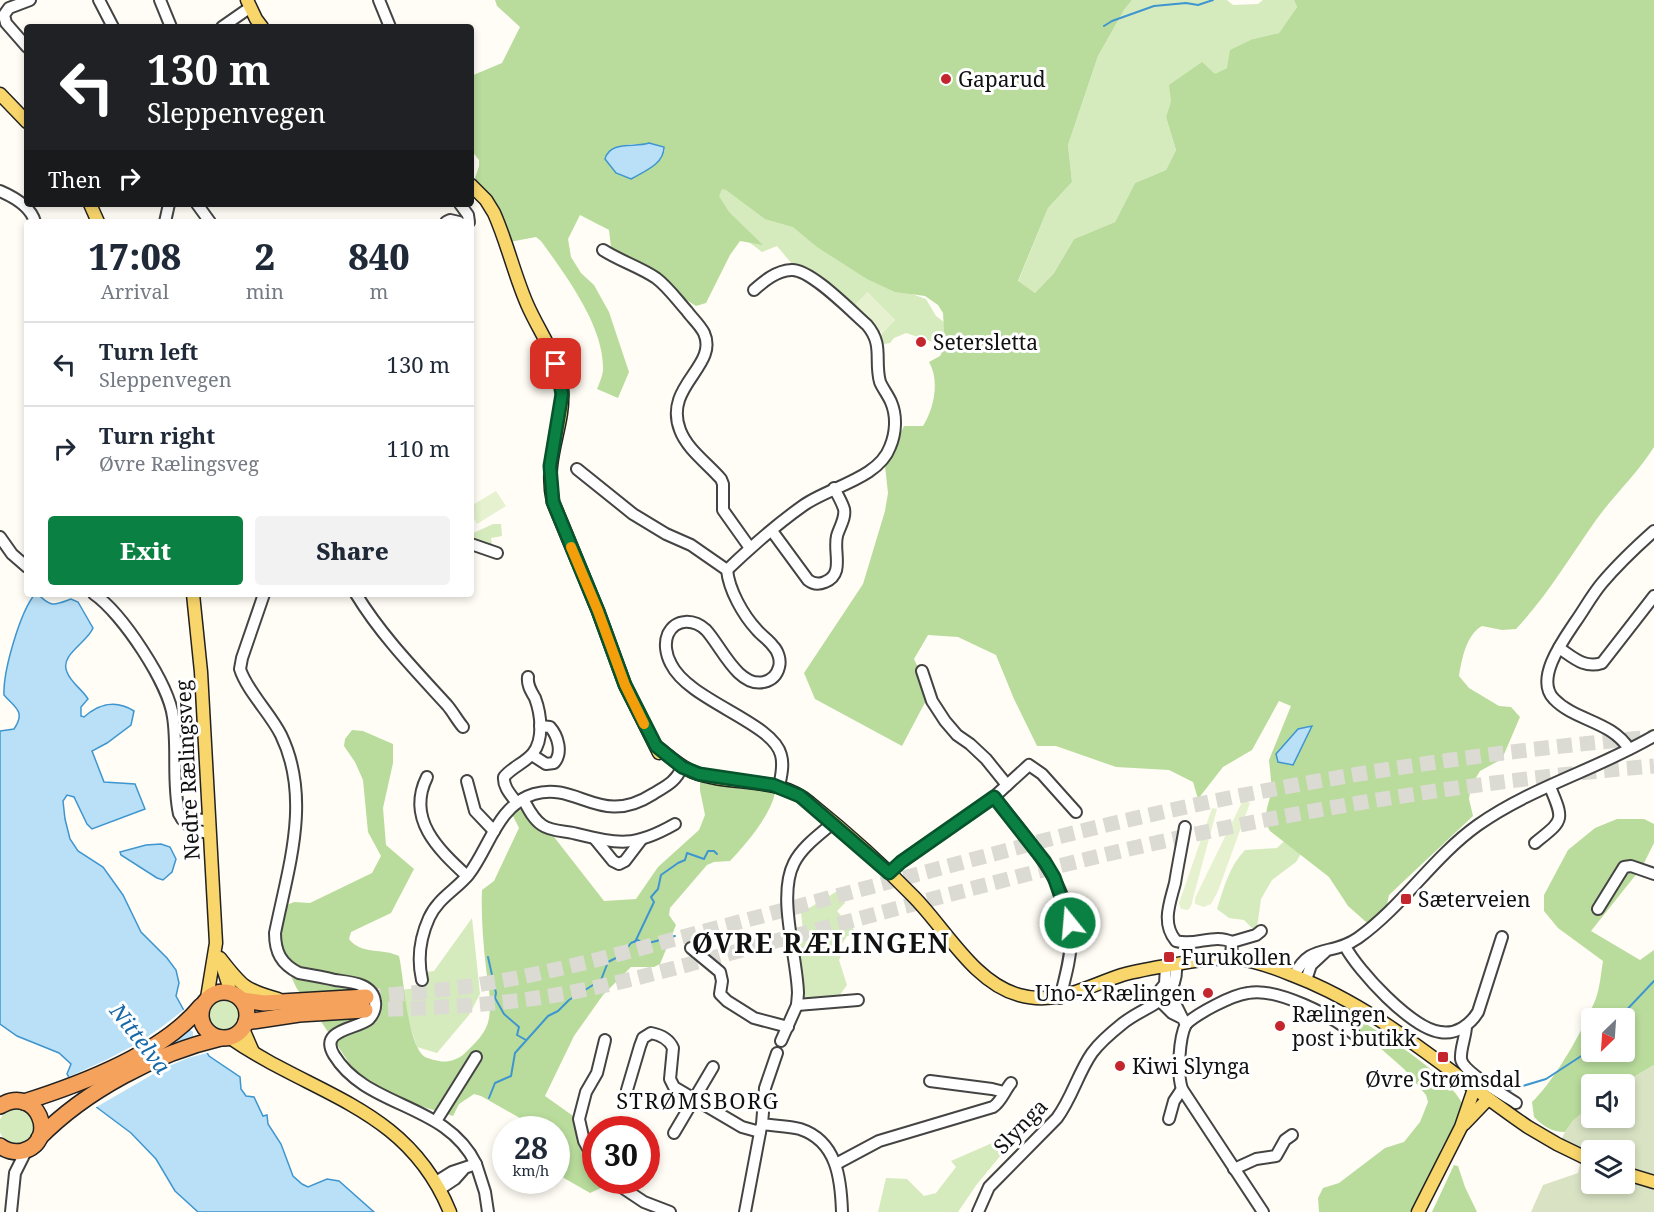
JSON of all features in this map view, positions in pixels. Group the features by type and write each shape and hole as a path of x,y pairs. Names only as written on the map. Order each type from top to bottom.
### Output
{"highway":[{"path":"3,1148 18,1152 27,1149 78,1106 120,1079 185,1047 220,1039 244,1025 365,1003 264,1003 221,992 159,1042 128,1060 62,1090 10,1101"},
{"path":"237,996 247,1012 244,1025"},
{"path":"201,1006 200,1016 203,1027 211,1035 220,1039"},
{"path":"10,1101 33,1106 40,1116 42,1129 39,1138"}],"main road":[{"path":"253,0 262,24"},
{"path":"246,6 260,24"},
{"path":"0,94 24,119"},
{"path":"474,188 486,200 494,213 523,296 558,370 562,394 550,466 553,502 596,605 625,685 656,746 679,770 697,782 710,785 754,783 779,787 807,800 889,873 929,913 975,968 987,980 1001,988 1023,996 1041,999 1060,998 1124,975 1171,965 1231,959 1255,962 1337,994 1370,1012 1539,1134 1581,1155"},
{"name":"Nedre Rælingsveg","path":"193,597 201,672 216,943 220,958 237,996"},
{"name":"Nedre Rælingsveg","path":"201,1006 216,943"},
{"path":"220,958 246,989 291,1002"},
{"path":"244,1025 253,1053"},
{"path":"220,1039 253,1053 330,1093 398,1135 411,1148 438,1186 450,1212"},
{"path":"1418,1212 1461,1127 1474,1089"},
{"path":"1461,1127 1488,1099"},
{"path":"1635,1176 1654,1182"}],"street":[{"path":"24,43 6,22 4,15 9,8 30,0"},
{"path":"99,0 111,24"},
{"path":"160,0 170,24"},
{"path":"379,0 389,24"},
{"path":"225,24 246,6"},
{"path":"0,190 24,205"},
{"path":"603,250 655,277 704,333 706,341 702,361 684,386 677,401 677,422 688,444 721,479 724,490 723,510 750,548"},
{"path":"727,570 750,548 807,503 873,469 886,456 893,440 895,420 879,378 877,341 867,325 806,273 791,270 783,272 765,280 754,290"},
{"path":"577,469 633,514 666,534 691,545 727,570 728,580 746,614 757,631 774,646 778,654 780,662 776,673 767,681 758,683 746,679 706,630 692,622 684,621 672,627 666,639 667,654 670,663 680,677 723,708 759,729 776,744 782,762 779,787"},
{"path":"772,531 808,580 814,584 827,582 833,577 838,564 837,536 844,514 834,488"},
{"path":"1629,749 1615,733 1569,710 1554,699 1548,692 1549,670 1559,648 1587,601 1602,582 1654,531"},
{"path":"0,537 12,554 24,564"},
{"path":"474,544 497,553"},
{"path":"1559,648 1585,665 1602,663 1654,596"},
{"path":"98,597 110,606 122,622 168,696 173,718 177,805 182,819 210,826"},
{"path":"263,597 240,669 281,736 290,757 296,785 295,827 275,933 279,957 291,969 299,973 355,983 369,989 375,999 373,1013 365,1021 343,1029 334,1036 331,1045 334,1056 346,1069 373,1090 436,1121 459,1138 476,1164 485,1192 488,1212"},
{"path":"358,597 434,693 449,707 463,728"},
{"path":"922,671 932,701 945,721 957,735 986,759 1007,785"},
{"path":"528,676 528,683 538,709 539,741 532,755 504,777 504,782 508,790 534,818 543,826 595,839 624,843 653,836 675,824"},
{"path":"532,755 546,764 554,763 558,758 559,751 553,731 550,727 540,726"},
{"path":"1300,978 1301,963 1308,956 1345,946 1359,937 1390,911 1468,832 1496,814 1653,738"},
{"path":"889,873 901,862 994,797 1029,765 1042,774 1076,812"},
{"path":"422,980 419,955 422,937 430,916 441,899 467,876 494,831 520,801 534,794 546,792 605,806 620,807 636,804 654,793 679,770"},
{"path":"427,777 420,792 425,825 444,855 467,876"},
{"path":"467,781 475,811 494,831"},
{"path":"1535,843 1561,819 1559,807 1550,787"},
{"path":"994,797 1045,862 1054,877 1067,912 1071,951 1060,998"},
{"path":"781,1041 797,1005 798,979 787,905 788,882 801,853 833,823"},
{"path":"1185,826 1169,903 1168,923 1172,936 1176,941 1183,943 1216,938 1232,942 1256,935 1261,931"},
{"path":"595,839 613,861 619,864 626,861 642,840"},
{"path":"1598,909 1624,867 1631,866 1654,874"},
{"path":"1345,946 1382,992 1420,1024 1441,1033 1451,1032 1473,1021 1484,1000 1502,937"},
{"path":"1231,959 1232,942"},
{"path":"691,948 720,972 722,981 720,994 727,1001 754,1018 788,1027"},
{"name":"Slynga","path":"978,1212 989,1187 1058,1118 1092,1053 1122,1023 1137,1013 1140,1007 1162,996 1176,982 1171,965"},
{"path":"1184,1021 1231,999 1258,992 1288,999 1331,1017 1354,1034"},
{"path":"1162,996 1181,1011 1184,1021 1179,1071 1182,1089 1263,1212"},
{"path":"797,1005 858,1000"},
{"path":"1466,1026 1461,1058 1463,1064 1480,1079 1516,1103"},
{"path":"627,1090 643,1038 651,1033 667,1039 673,1048 671,1083 742,1127 797,1128 809,1132 830,1151 842,1188 842,1212"},
{"path":"582,1132 579,1119 586,1092 597,1073 604,1040"},
{"path":"745,1212 761,1128 765,1088 777,1053"},
{"path":"436,1121 476,1057"},
{"path":"674,1133 713,1067"},
{"path":"930,1081 1004,1092"},
{"path":"836,1164 879,1141 993,1107 998,1104 1011,1083"},
{"path":"1169,1119 1174,1101 1182,1089"},
{"path":"1234,1169 1256,1159 1276,1156 1285,1140 1292,1135"},
{"path":"3,1148 15,1173"},
{"path":"11,1212 15,1173 27,1149"},
{"path":"438,1186 455,1179 464,1169 476,1164"},
{"path":"632,1194 644,1202 670,1212"}],"green space":[{"path":"495,0 1132,0 1098,56 1068,145 1072,182 1048,208 1018,281 1035,293 1054,273 1074,239 1115,222 1135,183 1166,170 1176,150 1166,117 1171,101 1169,85 1202,62 1215,74 1227,68 1230,50 1253,39 1279,33 1297,7 1294,0 1654,0 1654,447 1596,520 1548,590 1516,629 1502,630 1482,626 1468,641 1459,676 1469,688 1499,706 1511,707 1520,717 1502,759 1480,771 1471,786 1469,799 1473,816 1389,895 1385,913 1374,929 1348,906 1329,877 1270,831 1265,822 1272,790 1269,760 1291,706 1279,701 1252,750 1223,767 1198,799 1193,782 1169,770 1116,767 1056,746 1037,746 996,655 958,637 928,635 914,659 930,693 902,746 815,699 804,673 863,584 885,511 888,493 885,466 904,426 923,426 933,403 935,386 929,362 940,356 945,347 943,313 938,305 925,296 895,292 867,279 817,247 793,227 765,219 726,190 722,189 719,196 729,212 763,245 740,241 730,255 706,303 696,306 618,257 611,247 609,230 580,215 568,239 571,257 581,273 594,285 609,312 629,372 618,398 597,389 603,371 598,337 572,286 536,237 504,243 474,186 479,160 474,154 474,75 502,63 520,27 497,6","holes":["631,144 665,150 661,159 631,179 605,157 613,149"]},
{"path":"1132,0 1227,0 1233,5 1258,4 1263,0 1294,0 1297,7 1279,33 1253,39 1227,68 1171,101 1166,117 1176,150 1166,170 1135,183 1115,222 1074,239 1054,273 1035,293 1018,282 1048,208 1072,182 1068,145 1098,56"},
{"name":"Setersletta","path":"688,148 886,285 926,299 936,316 965,338 945,354 933,349 933,342 906,333 884,344 880,340 882,333 895,320 868,293 854,306 809,271 792,264 777,246 762,252 746,240"},
{"path":"867,292 895,320 882,333 854,306"},
{"path":"496,491 506,506 477,524 474,518 474,504"},
{"path":"493,524 501,524 502,536 491,538 492,545 474,539 474,533"},
{"path":"352,730 363,731 393,744 393,763 383,808 386,845 414,869 391,913 351,932 349,939 360,947 399,956 414,1039 425,1057 442,1062 452,1061 464,1054 486,1029 488,1023 490,999 483,938 482,890 494,881 519,828 511,812 526,801 604,901 636,899 658,867 699,830 705,815 700,777 765,788 775,793 763,820 730,861 707,865 670,908 669,915 676,925 660,964 654,967 631,967 603,995 574,1036 545,1096 576,1118 582,1133 582,1188 570,1181 570,1116 516,1116 474,1094 459,1104 453,1116 394,1098 354,1070 297,989 287,968 278,937 287,905 294,902 310,903 372,873 381,856 368,832 363,780 344,746 345,739"},
{"path":"1243,800 1250,803 1218,891 1211,904 1204,907 1195,904 1195,898"},
{"path":"1212,808 1217,809 1191,906 1188,910 1181,909 1179,903"},
{"path":"1310,816 1320,823 1296,862 1272,880 1261,899 1257,928 1253,929 1244,920 1229,918 1217,909 1231,870 1245,850 1277,848"},
{"path":"1617,819 1644,819 1654,824 1654,843 1642,867 1591,931 1640,960 1654,950 1654,1065 1635,1076 1635,1074 1581,1074 1581,1114 1565,1132 1560,1132 1548,1128 1534,1117 1532,1102 1559,1068 1581,1029 1581,1062 1635,1062 1635,1008 1592,1008 1597,994 1603,961 1558,928 1544,911 1544,895 1568,850 1595,828"},
{"path":"839,890 845,903 837,911 855,931 851,936 847,936 842,944 843,951 839,960 847,985 836,1000 805,1000 797,938 803,931 801,913"},
{"path":"472,918 480,994 469,1015 437,1053 417,1047 398,990 419,988 417,973 434,971"},
{"path":"223,999 235,1003 239,1015 235,1027 223,1031 211,1027 207,1015 211,1003"},
{"path":"1332,1003 1424,1063 1454,1092 1463,1105 1441,1149 1431,1177 1410,1212 1319,1212 1318,1198 1323,1188 1339,1183 1385,1148 1404,1142 1420,1122 1428,1102 1426,1095 1404,1069 1362,1032 1327,1009"},
{"path":"1654,1065 1654,1212 1531,1212 1543,1185 1578,1173 1580,1164 1561,1142 1569,1126 1581,1114 1581,1128 1635,1128 1635,1076"},
{"path":"17,1108 30,1113 35,1126 30,1139 17,1144 4,1139 -1,1126 4,1113"},
{"path":"992,1143 1011,1143 977,1184 958,1212 878,1212 886,1178 907,1179 924,1196 936,1193 956,1167 951,1161"},
{"path":"1454,1165 1458,1166 1477,1212 1432,1212"}],"water":[{"path":"649,143 664,147 661,158 653,166 631,179 616,173 605,159 612,149 617,147"},
{"name":"Nittelva","path":"33,597 41,597 53,604 71,599 78,602 93,628 70,654 66,666 71,679 88,699 81,707 81,716 84,717 101,706 114,704 134,711 131,725 92,751 104,782 135,784 145,809 92,829 87,824 74,797 67,795 63,801 70,839 78,851 103,867 123,895 141,932 176,970 179,983 176,996 209,1056 240,1077 241,1089 246,1096 254,1097 263,1116 267,1115 268,1124 281,1144 293,1176 308,1187 327,1179 339,1181 374,1212 198,1212 175,1191 156,1159 131,1133 79,1094 67,1074 71,1064 59,1053 17,1036 0,1024 0,731 14,729 19,718 18,710 4,695 4,685 9,657"},
{"path":"1312,726 1293,765 1278,762 1276,754 1298,729"},
{"path":"161,844 170,847 176,859 172,872 163,880 121,855 120,852 146,845"}],"pier":[{"path":"186,1008 211,1052 188,1058 162,1069 93,1109 80,1098 193,1038 193,1032 189,1029 74,1091 66,1078 138,1043"}],"waterway":[{"path":"1104,26 1154,6 1186,3 1198,5 1213,0"},
{"path":"635,942 654,902 651,897 658,889 661,875 685,860 687,853 704,859 708,851 714,851 717,854"},
{"path":"489,1098 495,1083 511,1076 515,1053 548,1016 601,980 608,962 622,955 631,943 638,940 645,944 675,936"},
{"path":"488,957 496,993 495,998 504,1014 519,1027 517,1035 526,1040"},
{"path":"1628,1008 1654,981"},
{"path":"1506,1091 1546,1079 1581,1056"}],"tunnel":[{"path":"366,997 479,985 570,966 1042,841 1193,805 1422,764 1654,737"},
{"path":"365,1010 481,1004 575,992 675,968 1055,867 1203,833 1427,792 1654,766"}],"slow traffic":[{"path":"571,547 598,611 625,685 644,724"}],"place":[{"name":"Gaparud","path":"946,79"},
{"name":"Setersletta","path":"921,342"},
{"name":"Sæterveien","path":"1406,899"},
{"name":"Furukollen","path":"1169,957"},
{"name":"Uno-X Rælingen","path":"1208,993"},
{"name":"Rælingen post i butikk","path":"1280,1026"},
{"name":"Øvre Strømsdal","path":"1443,1057"},
{"name":"Kiwi Slynga","path":"1120,1066"}],"district":[{"name":"ØVRE RÆLINGEN","path":"821,942"},
{"name":"STRØMSBORG","path":"698,1100"}],"route":[{"path":"556,364 562,394 550,466 553,502 598,611 625,685 656,746 682,767 693,772 711,777 773,785 800,796 889,873 901,862 994,797 1045,862 1054,877 1070,923"}]}
